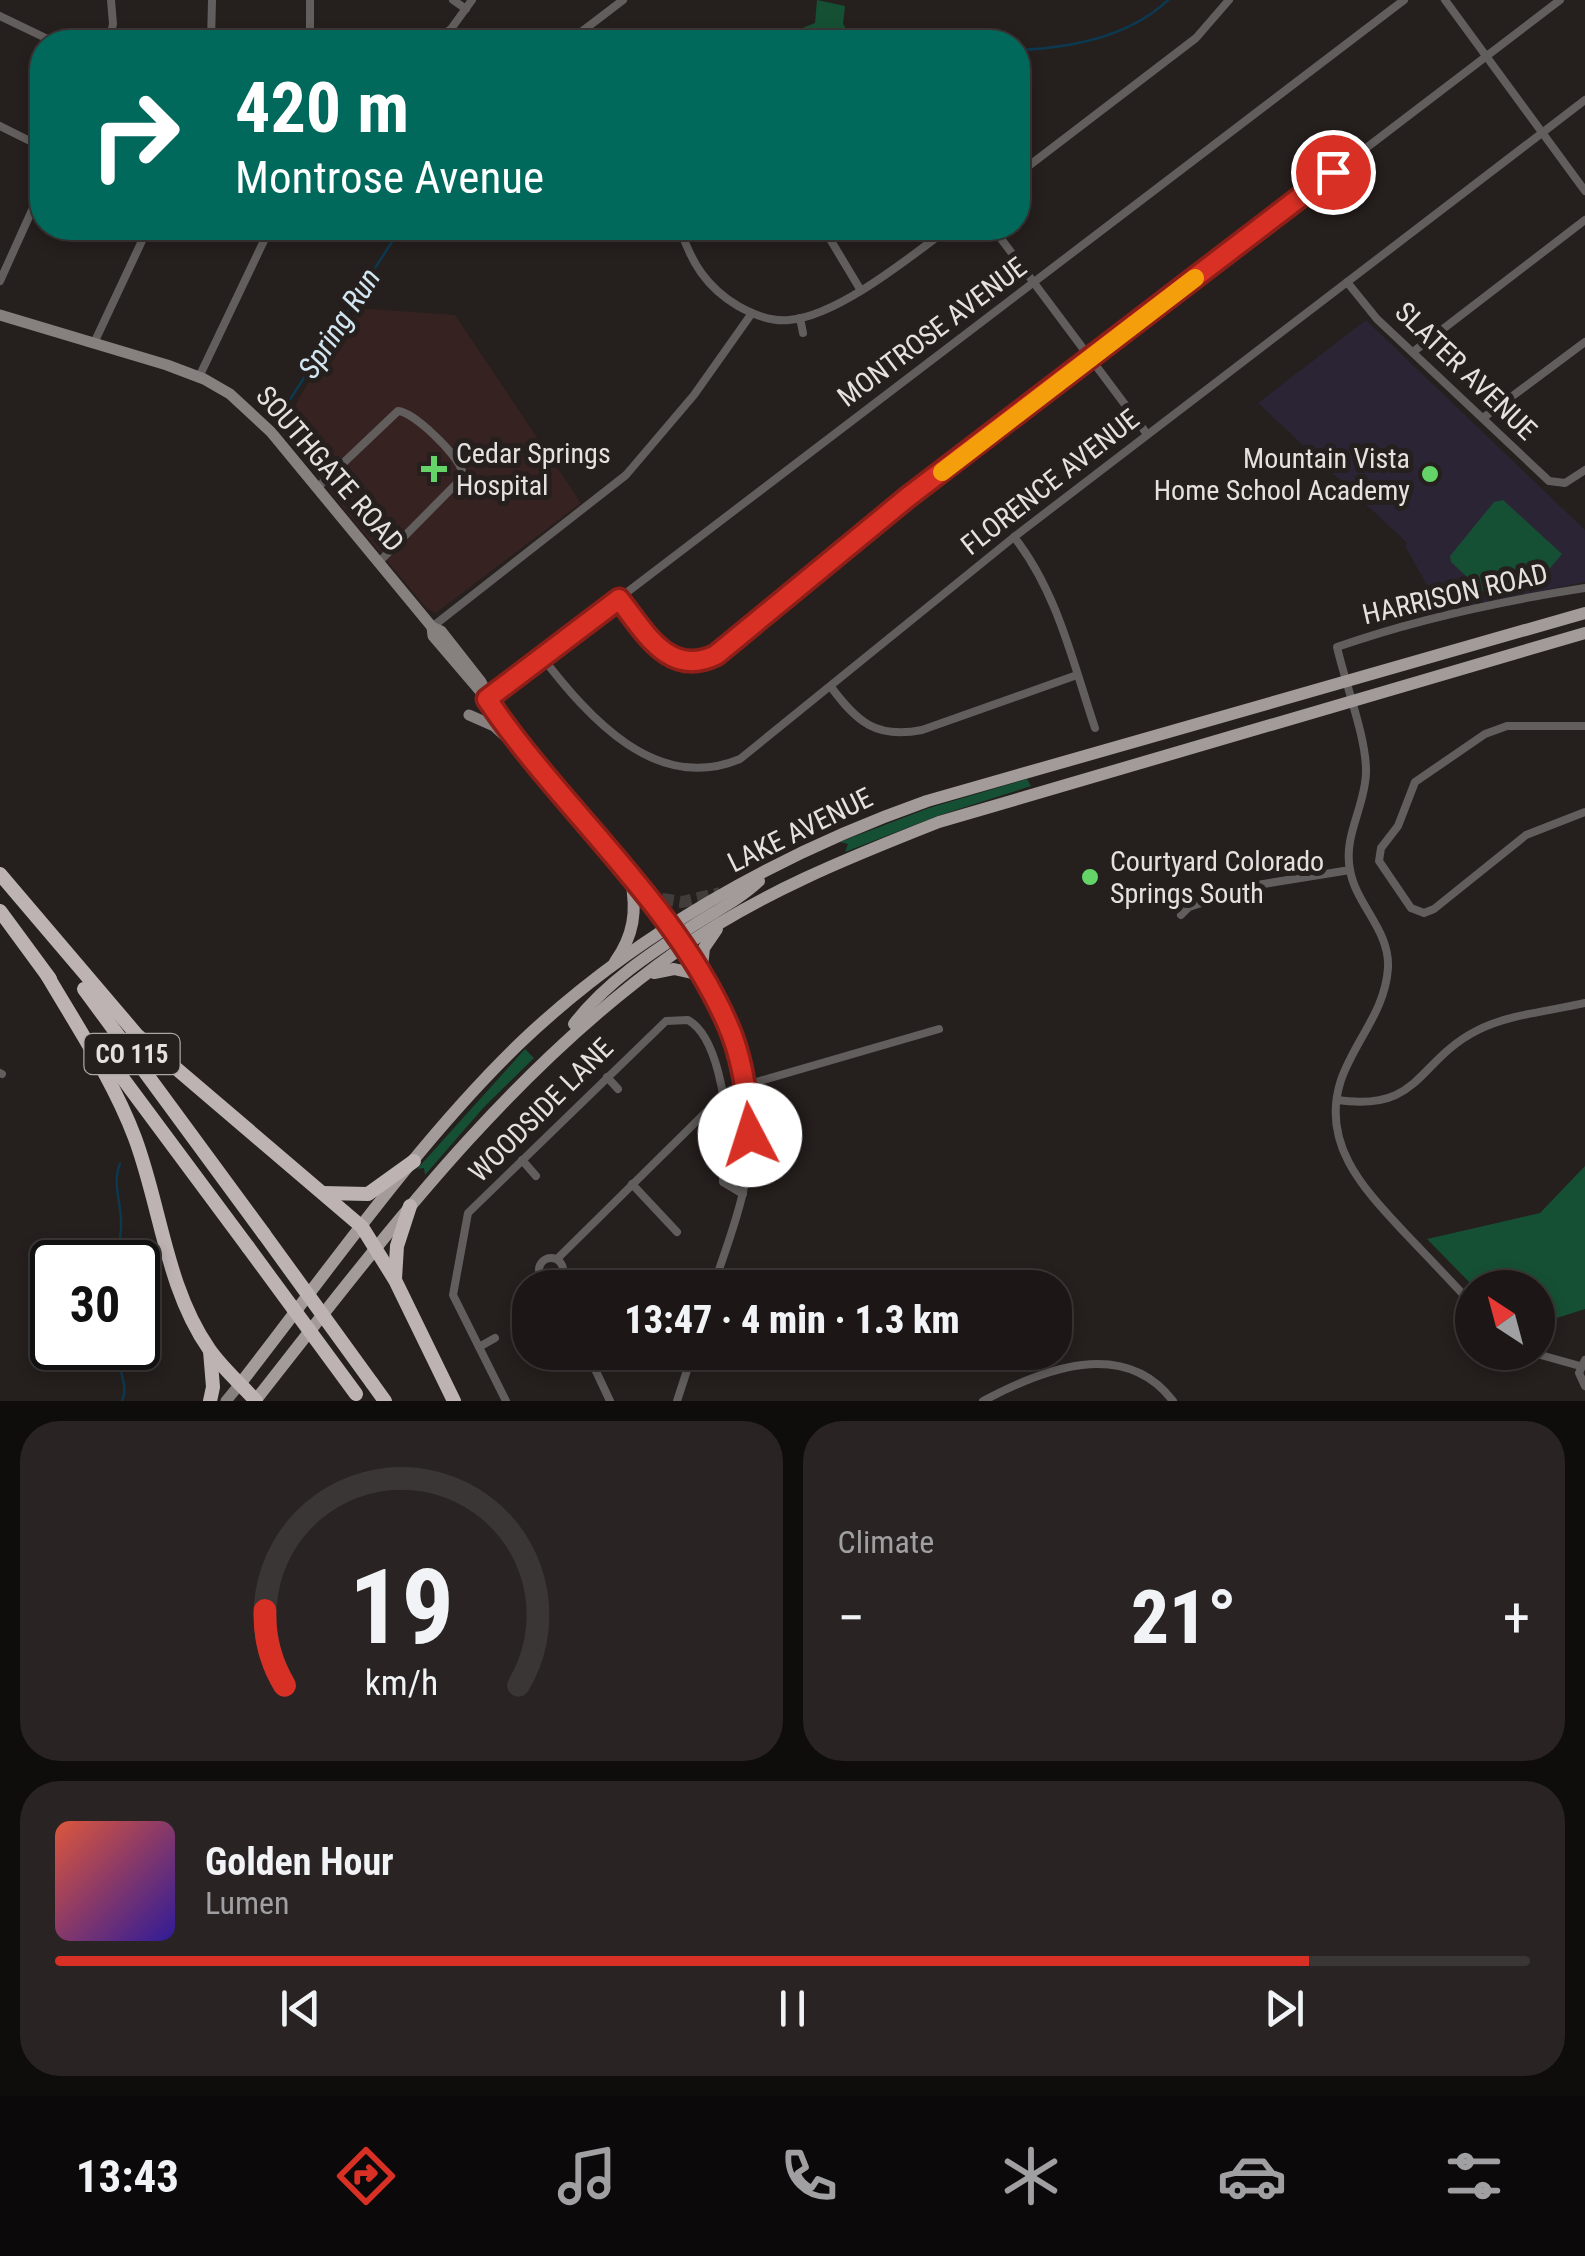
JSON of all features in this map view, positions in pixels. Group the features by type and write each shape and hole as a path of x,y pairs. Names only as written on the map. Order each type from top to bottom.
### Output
{"highway":[{"path":"0,874 137,1035 362,1227 395,1280 454,1401"},
{"name":"CO 115","path":"0,874 385,1401"},
{"name":"CO 115","path":"0,911 358,1398"},
{"path":"46,975 112,1087 134,1134 177,1285 210,1350 256,1401"},
{"path":"323,1194 368,1194 414,1161"},
{"path":"395,1280 398,1246 410,1206"},
{"path":"210,1350 210,1401"}],"main road":[{"name":"LAKE AVENUE","path":"256,1401 410,1206 495,1108 558,1046 638,981 676,938 772,868 865,824 926,801 1585,613"},
{"name":"LAKE AVENUE","path":"240,1384 414,1161 521,1042 610,969 676,938 722,923 852,856 939,822 1585,633"},
{"path":"610,969 624,950 633,926 631,880"},
{"path":"638,981 674,968 701,975 704,948 722,923"},
{"path":"558,1046 603,991 676,938"}],"street":[{"path":"110,0 112,30"},
{"path":"211,30 212,0"},
{"path":"310,0 311,30"},
{"path":"453,0 466,9"},
{"path":"450,30 472,0"},
{"path":"584,30 623,0"},
{"name":"MONTROSE AVENUE","path":"487,699 1404,0"},
{"path":"1445,0 1585,191"},
{"path":"619,599 654,645 670,658 688,663 716,655 908,497 1560,0"},
{"path":"1030,162 1196,38 1234,1"},
{"path":"0,16 30,30"},
{"path":"1108,89 1116,99"},
{"name":"FLORENCE AVENUE","path":"542,658 582,706 619,738 654,759 686,769 720,766 750,753 1014,537 1585,100"},
{"path":"0,126 30,141"},
{"path":"0,281 30,215"},
{"path":"1413,352 1585,220"},
{"path":"94,343 142,240"},
{"path":"199,377 264,240"},
{"path":"684,240 700,274 721,294 752,314 770,319 800,318 827,309 933,240"},
{"path":"831,240 860,290"},
{"path":"1003,240 1147,434"},
{"name":"SLATER AVENUE","path":"1346,282 1377,318 1549,482 1560,484 1585,470"},
{"path":"432,627 626,475 694,395 752,314"},
{"name":"SOUTHGATE ROAD","path":"0,315 199,377 245,406 318,487 432,627 433,636 676,938 727,1023 746,1085 750,1135 743,1194 719,1270"},
{"path":"800,318 802,334"},
{"path":"1483,418 1585,342"},
{"path":"318,487 398,411 412,415 458,460 462,472 458,482 379,562"},
{"path":"1014,537 1042,577 1096,728"},
{"name":"HARRISON ROAD","path":"1345,682 1337,647 1454,614 1585,588"},
{"path":"831,687 863,722 881,731 901,734 1077,674"},
{"path":"1345,682 1366,765 1364,790 1348,848 1350,870 1384,942 1388,973 1375,1019 1348,1065 1337,1100 1338,1138 1355,1178 1455,1286"},
{"path":"469,715 494,726 537,763"},
{"path":"1585,726 1508,726 1486,734 1414,782 1398,826 1381,848 1379,861 1411,908 1424,913 1526,835 1585,812"},
{"path":"1182,916 1189,907 1257,885 1350,870"},
{"path":"1337,1100 1386,1100 1408,1088 1477,1031 1585,1004"},
{"name":"WOODSIDE LANE","path":"506,1401 453,1295 468,1214 659,1025 674,1019 688,1020 706,1037 724,1102"},
{"path":"746,1085 938,1029"},
{"path":"606,1077 618,1089"},
{"path":"540,1270 544,1260 557,1259 705,1113 724,1102 723,1182 743,1194"},
{"path":"522,1160 536,1176"},
{"path":"632,1184 677,1232"},
{"path":"557,1259 563,1270"},
{"path":"479,1347 495,1338"},
{"path":"1555,1358 1582,1363 1580,1380 1585,1386"},
{"path":"983,1401 1048,1372 1103,1362 1150,1377 1174,1401"},
{"path":"596,1370 610,1401"},
{"path":"687,1370 678,1398 692,1401"},
{"name":"LAKE AVENUE","path":"226,1401 240,1384"}],"shaded area":[{"name":"Cedar Springs Hospital","path":"357,308 455,315 581,503 436,613 426,608 282,434 300,396"},
{"name":"Mountain Vista Home School Academy","path":"1366,320 1585,530 1585,582 1441,611 1405,546 1407,543 1258,403"}],"green space":[{"path":"817,0 845,6 843,24 847,30 797,30 815,23"},
{"path":"1503,500 1562,554 1539,581 1482,591 1451,562 1450,556 1494,502"},
{"path":"1027,779 1031,786 940,815 845,852 848,844 840,842 929,808"},
{"path":"525,1049 534,1058 484,1107 425,1175 424,1168 417,1169"},
{"path":"1585,1166 1585,1309 1555,1319 1555,1270 1457,1270 1427,1239 1540,1213"}],"waterway":[{"name":"Spring Run","path":"1030,49 1057,47 1117,32 1168,0"},
{"name":"Spring Run","path":"278,418 393,240"},
{"name":"Spring Run","path":"120,1164 120,1240"},
{"name":"Spring Run","path":"120,1370 122,1401"}],"tunnel":[{"path":"644,896 682,902 720,893"}],"slow traffic":[{"path":"942,472 1195,278"}],"place":[{"name":"Cedar Springs Hospital","path":"434,469"},
{"name":"Mountain Vista Home School Academy","path":"1430,474"},
{"name":"Courtyard Colorado Springs South","path":"1090,877"}],"route":[{"path":"750,1135 740,1062 727,1023 701,975 676,937 487,699 619,599 654,645 670,658 688,663 716,655 908,497 1333,172"}]}
